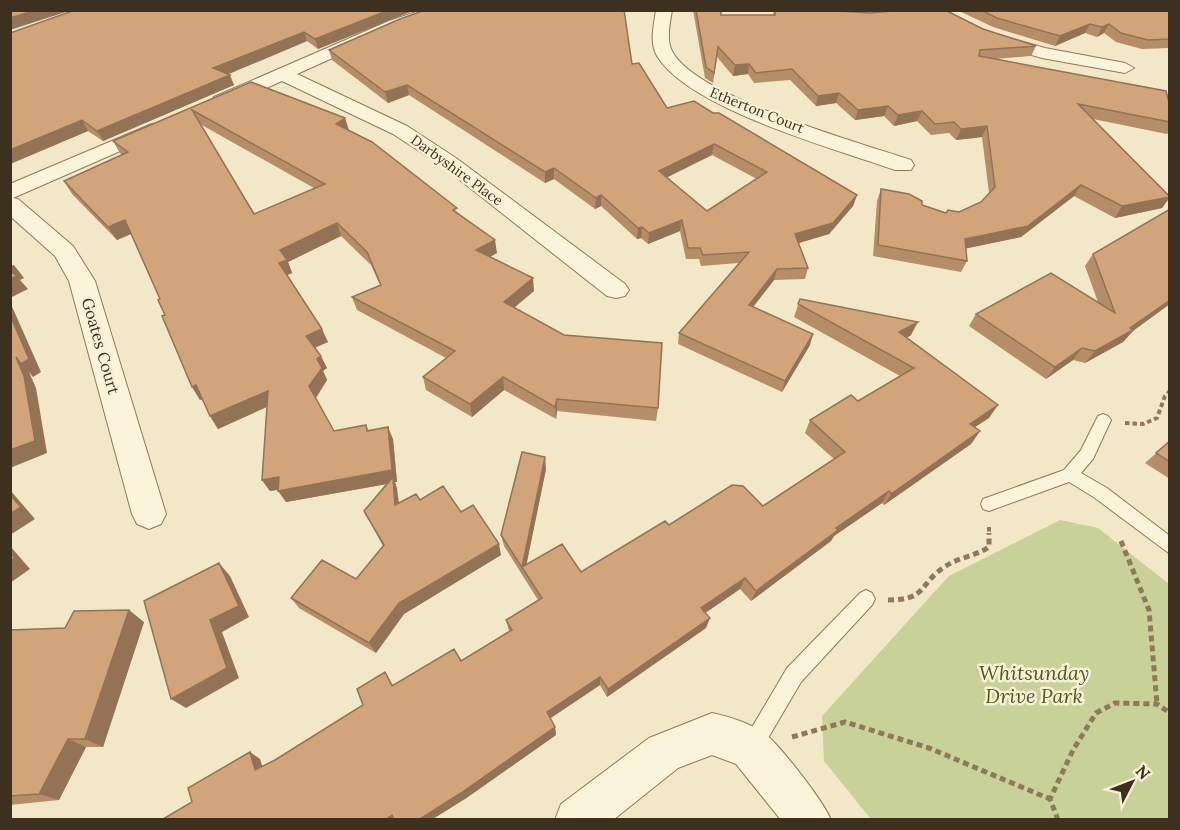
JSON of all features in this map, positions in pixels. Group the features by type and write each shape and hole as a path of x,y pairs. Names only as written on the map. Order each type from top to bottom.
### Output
{"street":[{"path":"207,107 395,24 440,10"},
{"name":"Etherton Court","path":"664,10 660,39 664,54 678,72 700,87 730,102 903,165"},
{"path":"977,31 1042,52 1125,68"},
{"name":"Darbyshire Place","path":"283,74 400,130 449,162 616,290"},
{"path":"10,192 174,121"},
{"name":"Goates Court","path":"10,204 64,251 82,282 149,514"},
{"path":"577,819 664,753 712,734 730,738 751,749 809,819"}],"lane":[{"path":"989,504 1070,475 1087,454 1103,420"},
{"path":"1070,475 1101,493 1170,546"},
{"path":"751,749 794,675 866,600"}],"path":[{"path":"1103,420 1143,424 1157,418 1165,396 1170,390"},
{"path":"1101,493 1149,610 1157,704"},
{"path":"866,600 906,601 917,597 945,566 981,554 989,547 989,504"},
{"path":"1050,799 1073,750 1096,713 1114,703 1157,704 1170,712"},
{"path":"751,749 845,722 929,748 1050,799 1058,819"}],"green space":[{"name":"Whitsunday Drive Park","path":"1060,520 1098,528 1169,584 1169,819 871,819 824,761 822,716 949,576"}],"building":[{"path":"10,10 36,10 10,18"},
{"path":"75,10 389,10 315,39 304,32 213,68 230,75 97,131 82,120 10,150 10,33"},
{"path":"425,10 624,10 632,64 639,63 667,108 694,101 713,113 719,113 857,195 833,223 795,234 808,268 777,269 749,305 813,334 785,381 679,333 749,252 703,255 700,248 688,248 682,220 649,233 642,227 638,228 601,195 596,198 554,168 545,172 407,85 385,92 329,50","holes":["714,144 767,172 707,211 659,171"]},
{"path":"696,10 721,10 721,15 775,15 775,10 870,13 945,10 983,29 1036,46 980,50 979,56 1166,91 1170,106 1170,122 1078,104 1170,197 1122,206 1081,185 1028,226 965,239 967,261 878,245 881,189 909,194 922,201 922,205 946,213 948,210 959,212 981,202 995,187 987,126 961,129 954,122 935,124 922,111 898,115 888,106 858,110 839,93 818,96 792,69 756,73 749,64 735,65 718,47 714,73 706,67"},
{"path":"981,10 1170,10 1170,39 1148,40 1121,33 1109,24 1102,27 1090,24 1060,36 997,18"},
{"path":"251,82 345,118 336,124 372,142 457,208 453,210 495,240 476,250 533,278 504,302 564,335 662,343 658,408 557,399 555,407 503,377 470,404 423,377 455,351 352,297 381,285 367,252 337,223 280,250 287,260 279,263 322,329 306,336 321,356 317,359 322,368 309,386 334,431 366,425 367,431 388,427 392,470 278,491 279,477 262,480 268,391 210,416 196,385 192,387 162,316 165,315 158,300 160,299 125,220 108,227 64,181 128,152 113,141","holes":["192,110 325,184 254,214"]},
{"path":"1170,209 1170,300 1130,328 1133,330 1095,351 1082,348 1055,367 976,314 1051,273 1115,313 1093,254"},
{"path":"10,271 17,276 10,279"},
{"path":"800,299 918,322 899,332 998,405 970,424 980,431 891,494 889,491 836,528 838,530 756,591 745,578 701,608 710,618 608,689 600,677 547,712 555,727 420,819 394,819 392,815 386,819 163,819 192,802 188,788 250,752 255,770 363,705 357,689 385,672 392,686 454,649 461,661 512,630 506,620 542,598 501,535 522,452 545,457 522,567 562,544 581,572 665,521 669,525 732,485 743,486 763,506 845,452 810,420 851,395 858,401 914,368 798,304"},
{"path":"10,315 29,359 21,364 16,357 24,376 35,441 10,450"},
{"path":"1170,441 1170,462 1156,453"},
{"path":"393,477 395,505 416,494 420,500 443,486 461,512 473,505 499,544 399,603 369,643 291,598 322,560 356,579 384,545 364,511"},
{"path":"10,495 21,507 10,514"},
{"path":"219,563 239,606 210,620 227,668 171,699 144,601"},
{"path":"129,610 85,739 68,739 39,794 10,796 10,630 65,628 74,611"}]}
